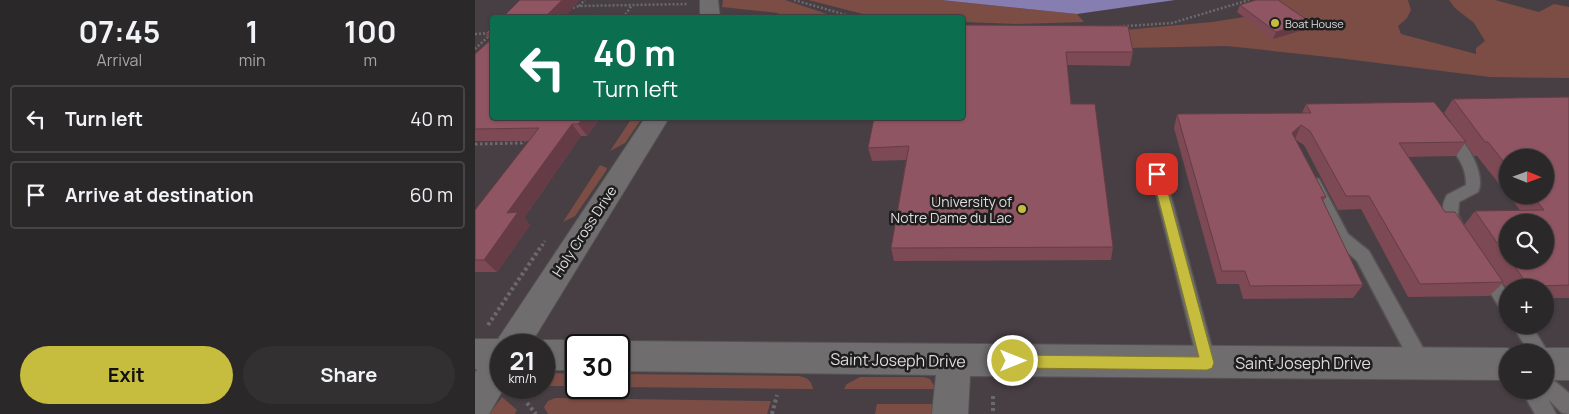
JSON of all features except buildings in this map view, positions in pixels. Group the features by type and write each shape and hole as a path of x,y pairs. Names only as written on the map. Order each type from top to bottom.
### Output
{"street":[{"path":"709,0 710,15"},
{"name":"Holy Cross Drive","path":"519,334 656,120"},
{"path":"475,354 490,354"},
{"name":"Saint Joseph Drive","path":"630,356 954,361 1499,364"},
{"path":"950,414 954,361"},
{"path":"475,404 490,380"}],"lane":[{"path":"1438,120 1466,157 1472,170 1473,188 1452,200 1448,211 1449,218 1465,242"},
{"path":"1308,171 1342,238 1363,256 1421,363"},
{"path":"1157,174 1207,363"},
{"path":"1476,258 1499,293"},
{"path":"1554,381 1569,406"},
{"path":"1537,399 1546,414"}],"path":[{"path":"579,6 585,0"},
{"path":"794,0 846,15"},
{"path":"1108,27 1172,23 1249,0"},
{"path":"563,11 579,6 687,4"},
{"path":"625,15 632,5"},
{"path":"475,34 490,33"},
{"path":"475,50 490,35"},
{"path":"475,144 522,143 527,137"},
{"path":"772,414 777,395"},
{"path":"993,396 993,414"},
{"path":"527,402 536,414"}],"shaded area":[{"name":"University of Notre Dame du Lac","path":"475,0 1569,0 1569,414 475,414"},
{"path":"723,0 785,0 830,15 780,15 778,13 722,7"},
{"path":"808,0 941,0 1077,14 1084,22 1017,24 965,22 965,15 863,14"},
{"path":"941,0 1175,0 1077,14"},
{"path":"1272,0 1408,0 1411,10 1407,18 1398,26 1401,34 1476,54 1476,48 1485,41 1474,23 1455,8 1449,0 1495,0 1539,12 1554,4 1569,7 1569,78 1490,77 1227,46 1127,48 1125,30 1244,17 1307,29 1311,27"},
{"path":"631,120 641,120 625,143 610,151"},
{"path":"600,165 607,168 606,171 575,216 563,222"},
{"path":"555,373 565,374 565,386 555,386"},
{"path":"630,374 798,376 808,380 813,389 630,387"},
{"path":"860,377 924,377 930,379 936,389 844,389 847,384"},
{"path":"555,398 771,401 767,414 548,414 544,407 548,401"},
{"path":"500,399 504,399 517,410 515,414 489,414"},
{"path":"877,404 936,404 936,414 875,414"}],"place":[{"name":"Boat House","path":"1275,23"},
{"name":"University of Notre Dame du Lac","path":"1022,209"}],"route":[{"path":"1013,361 1207,363 1157,174"}]}
